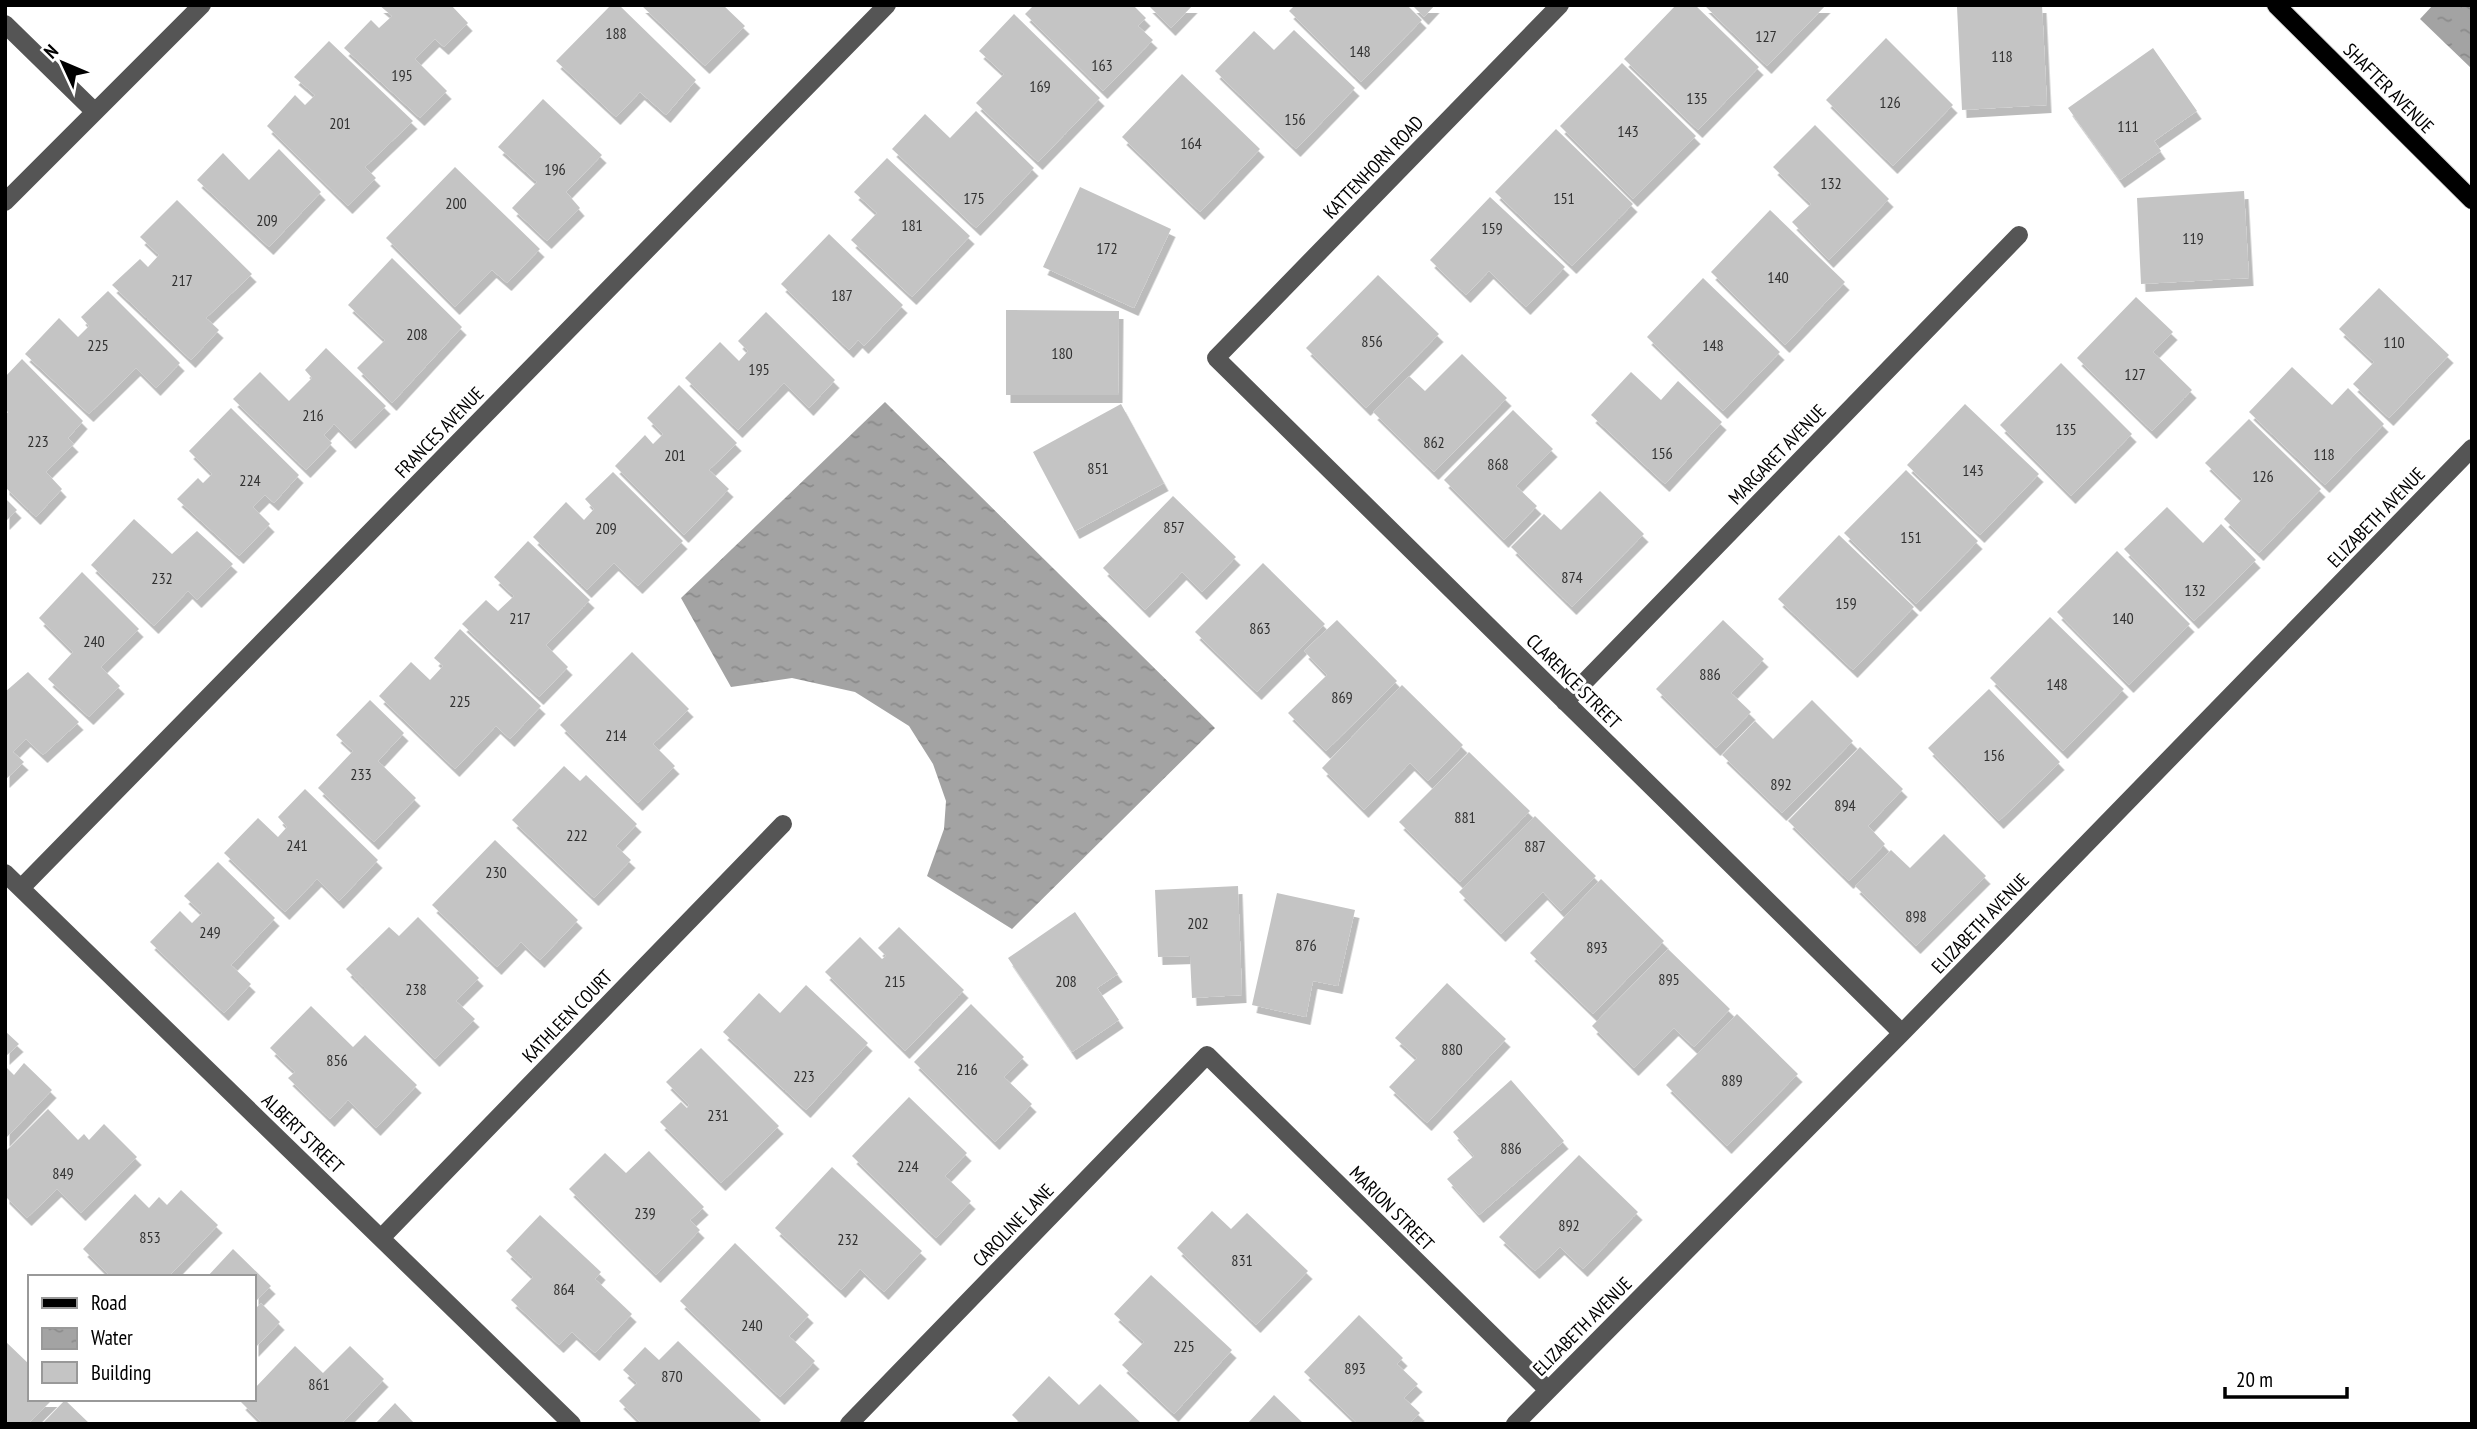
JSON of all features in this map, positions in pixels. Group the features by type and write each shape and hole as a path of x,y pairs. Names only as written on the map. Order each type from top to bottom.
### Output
{"main road":[{"name":"SHAFTER AVENUE","path":"2276,5 2472,200"}],"street":[{"path":"5,202 201,5"},
{"name":"FRANCES AVENUE","path":"21,887 887,5"},
{"name":"KATTENHORN ROAD","path":"1216,358 1560,5"},
{"path":"5,24 94,111"},
{"name":"MARGARET AVENUE","path":"1565,702 2020,235"},
{"name":"CLARENCE STREET","path":"1216,358 1902,1033"},
{"name":"ELIZABETH AVENUE","path":"1515,1424 1902,1033 2472,448"},
{"name":"KATHLEEN COURT","path":"381,1238 783,824"},
{"name":"ALBERT STREET","path":"5,873 572,1424"},
{"name":"MARION STREET","path":"1207,1055 1548,1390"},
{"name":"CAROLINE LANE","path":"849,1424 1207,1055"}],"water":[{"path":"2433,5 2472,5 2472,69 2420,19"},
{"path":"885,402 1215,728 1012,929 927,876 944,829 946,801 933,764 909,726 855,692 792,678 731,687 681,598"}],"building":[{"path":"379,5 451,5 468,23 444,47 435,39 415,59 447,91 420,118 344,48 371,20 379,28 392,16"},
{"path":"611,5 619,5 696,80 666,115 640,92 616,117 556,61"},
{"path":"641,5 723,5 745,26 705,66"},
{"path":"1034,5 1133,5 1146,18 1138,26 1153,40 1103,91 1025,14"},
{"path":"1148,5 1193,5 1171,28"},
{"path":"1295,5 1407,5 1422,20 1361,82 1289,11"},
{"path":"1412,5 1435,5 1424,17"},
{"path":"1676,5 1695,5 1759,67 1698,130 1624,59"},
{"path":"1704,5 1826,5 1767,66"},
{"path":"2042,5 2047,105 1962,110 1957,7"},
{"path":"1014,14 1100,98 1038,162 976,103 1004,74 979,51"},
{"path":"1294,30 1355,88 1296,149 1215,71 1254,31 1274,50"},
{"path":"1886,38 1953,105 1893,166 1826,100"},
{"path":"329,41 413,121 365,167 376,178 348,206 267,126 295,95 305,105 315,95 294,77"},
{"path":"2153,48 2197,111 2154,141 2161,151 2120,180 2068,108"},
{"path":"1622,63 1696,136 1633,199 1560,126"},
{"path":"1182,74 1260,149 1200,212 1122,137"},
{"path":"543,99 602,155 566,192 580,208 547,241 512,208 537,182 498,147"},
{"path":"976,111 1034,168 976,228 892,149 925,114 950,138"},
{"path":"1815,125 1889,199 1829,260 1792,222 1811,204 1773,167"},
{"path":"1556,129 1633,204 1572,266 1495,192"},
{"path":"279,149 321,192 269,247 197,180 223,153 249,180"},
{"path":"887,158 970,236 912,297 851,240 877,213 854,192"},
{"path":"455,167 540,249 507,283 492,270 455,307 386,238"},
{"path":"1080,187 1171,229 1134,308 1043,267"},
{"path":"2244,191 2249,278 2141,284 2137,198"},
{"path":"1490,197 1565,267 1526,307 1489,271 1466,295 1430,260"},
{"path":"177,200 252,274 206,318 219,330 191,360 112,285 140,259 148,267 159,255 140,237"},
{"path":"1770,210 1845,282 1785,345 1711,272"},
{"path":"829,234 903,305 864,346 858,340 849,350 781,284"},
{"path":"392,258 462,327 392,403 357,368 385,340 348,305"},
{"path":"1378,275 1439,334 1366,408 1306,348"},
{"path":"1703,278 1780,352 1723,411 1647,337"},
{"path":"2379,288 2449,355 2389,418 2353,384 2374,362 2339,329"},
{"path":"108,291 180,363 156,388 136,368 89,414 25,354 59,318 78,337 89,326 81,317"},
{"path":"2136,297 2173,332 2153,352 2192,390 2152,431 2077,358"},
{"path":"1006,310 1119,311 1118,395 1006,395"},
{"path":"766,312 835,380 809,408 784,383 738,430 685,378 720,342 739,361 748,351 738,341"},
{"path":"326,348 386,406 351,441 334,424 324,435 332,443 306,470 233,399 260,372 289,401 312,378 305,370"},
{"path":"1462,354 1507,398 1434,472 1373,412 1409,376 1425,391"},
{"path":"22,359 83,421 68,438 74,444 46,472 62,489 36,517 5,487 5,415 8,412 5,410 5,377"},
{"path":"2061,363 2132,434 2071,496 2000,425"},
{"path":"2292,367 2332,405 2348,388 2384,424 2325,485 2249,412"},
{"path":"1631,372 1661,400 1678,381 1722,422 1665,484 1591,415"},
{"path":"679,385 737,443 709,470 729,489 684,535 615,466 645,435 653,444 663,434 647,418"},
{"path":"1121,404 1164,483 1075,531 1033,452"},
{"path":"1965,404 2039,474 1980,535 1907,465"},
{"path":"231,408 299,475 274,503 265,495 253,507 270,524 239,556 177,499 198,478 203,483 212,474 189,451"},
{"path":"1513,410 1553,449 1516,486 1537,506 1504,540 1444,480"},
{"path":"2249,419 2321,489 2259,553 2224,519 2242,499 2205,463"},
{"path":"1906,470 1978,541 1916,604 1844,533"},
{"path":"613,472 683,541 638,586 614,563 587,590 533,537 566,502 584,520 594,509 585,499"},
{"path":"1600,491 1644,534 1572,607 1511,547 1544,514 1561,530"},
{"path":"1173,496 1236,557 1202,592 1182,572 1145,610 1103,568"},
{"path":"5,498 17,510 5,522"},
{"path":"2167,507 2203,543 2221,524 2256,560 2194,621 2124,549"},
{"path":"134,519 172,554 197,531 233,564 197,600 188,591 154,626 91,565"},
{"path":"1839,535 1914,607 1853,670 1778,599"},
{"path":"528,541 590,600 546,645 568,667 539,697 462,624 486,600 498,611 514,596 494,577"},
{"path":"2117,551 2190,624 2129,685 2057,612"},
{"path":"1263,563 1325,624 1257,692 1195,632"},
{"path":"82,572 139,629 101,667 120,686 89,717 48,679 73,652 39,618"},
{"path":"2050,617 2124,689 2063,751 1990,678"},
{"path":"1337,620 1397,681 1326,751 1288,713 1327,675 1304,651"},
{"path":"1723,620 1764,659 1731,693 1751,712 1716,748 1656,689"},
{"path":"460,629 541,706 510,739 496,726 455,769 379,696 411,662 430,680 443,666 434,658"},
{"path":"632,652 689,709 653,744 675,766 638,803 560,725"},
{"path":"28,672 79,722 43,755 26,739 13,752 24,762 5,780 5,692"},
{"path":"1402,685 1463,745 1428,781 1410,763 1364,810 1322,768"},
{"path":"1989,689 2060,762 1999,821 1928,748"},
{"path":"370,700 404,733 378,761 416,798 374,842 318,788 353,751 336,735"},
{"path":"1812,700 1853,741 1782,813 1722,755 1755,721 1773,739"},
{"path":"1860,747 1903,789 1868,826 1885,844 1849,881 1788,821"},
{"path":"1469,752 1530,811 1460,882 1399,822"},
{"path":"564,766 580,781 586,775 637,824 616,846 631,860 594,898 512,820"},
{"path":"305,789 378,860 339,901 317,879 285,912 224,853 258,818 278,837 287,827 278,817"},
{"path":"1535,816 1596,876 1561,911 1543,892 1501,934 1459,892"},
{"path":"1944,834 1986,876 1916,946 1855,886 1891,850 1910,868"},
{"path":"495,840 578,920 540,960 521,942 497,967 432,905"},
{"path":"218,862 275,918 231,965 251,984 224,1013 150,942 180,911 192,923 202,913 184,896"},
{"path":"1601,879 1664,941 1593,1014 1530,953"},
{"path":"1238,886 1242,995 1192,998 1190,956 1158,957 1155,890"},
{"path":"1277,893 1355,910 1338,986 1313,981 1306,1017 1252,1005"},
{"path":"1075,912 1118,974 1097,988 1119,1020 1072,1052 1008,958"},
{"path":"418,917 479,978 456,1001 475,1019 435,1059 346,969 389,927 399,936"},
{"path":"899,927 964,990 905,1051 825,972 860,937 882,959 886,956 878,948"},
{"path":"1668,949 1730,1009 1694,1047 1674,1028 1634,1068 1592,1026"},
{"path":"1447,983 1506,1039 1427,1123 1389,1087 1417,1058 1395,1038"},
{"path":"806,985 868,1043 806,1110 723,1032 759,993 780,1013"},
{"path":"971,1004 1024,1057 1004,1077 1032,1104 995,1142 914,1062"},
{"path":"311,1006 353,1047 365,1035 417,1085 376,1128 348,1100 330,1119 288,1078 295,1072 270,1048"},
{"path":"1737,1014 1798,1074 1727,1146 1666,1085"},
{"path":"5,1031 19,1044 5,1057"},
{"path":"701,1048 779,1126 721,1183 660,1122 681,1102 687,1108 689,1105 666,1082"},
{"path":"24,1063 52,1090 5,1139 5,1066 14,1075"},
{"path":"1511,1080 1564,1141 1479,1215 1447,1179 1474,1156 1453,1132"},
{"path":"909,1097 967,1153 945,1176 971,1201 936,1238 852,1156"},
{"path":"48,1109 78,1140 84,1134 89,1140 104,1124 137,1157 81,1213 57,1189 27,1218 5,1196 5,1152"},
{"path":"649,1151 704,1207 690,1220 700,1230 656,1275 569,1189 605,1153 626,1173"},
{"path":"1579,1155 1638,1212 1583,1269 1560,1247 1535,1271 1499,1237"},
{"path":"832,1167 922,1251 884,1292 860,1269 841,1290 775,1228"},
{"path":"181,1190 218,1225 170,1275 109,1275 83,1249 135,1194 149,1208 159,1197 167,1205"},
{"path":"1212,1211 1231,1229 1247,1213 1308,1271 1256,1325 1177,1248"},
{"path":"540,1215 601,1272 595,1279 632,1314 595,1353 572,1332 559,1345 511,1300 533,1277 506,1251"},
{"path":"735,1243 809,1315 789,1336 815,1361 780,1397 680,1301"},
{"path":"233,1249 271,1286 256,1301 256,1275 209,1275"},
{"path":"1151,1275 1232,1350 1174,1414 1122,1365 1144,1342 1114,1314"},
{"path":"261,1303 280,1322 256,1347 256,1308"},
{"path":"1359,1315 1403,1358 1397,1364 1418,1384 1404,1398 1420,1413 1409,1424 1358,1424 1304,1372"},
{"path":"5,1341 28,1363 28,1401 51,1401 28,1424 5,1424"},
{"path":"678,1341 761,1420 757,1424 642,1424 619,1401 637,1383 623,1370 645,1347 659,1360"},
{"path":"295,1346 323,1373 350,1346 384,1379 341,1424 263,1424 241,1402 256,1401 256,1387"},
{"path":"1049,1376 1079,1405 1100,1384 1142,1424 1021,1424 1012,1415"},
{"path":"1274,1395 1304,1424 1247,1424"},
{"path":"66,1401 90,1424 42,1424"},
{"path":"395,1403 415,1424 375,1424"}]}
